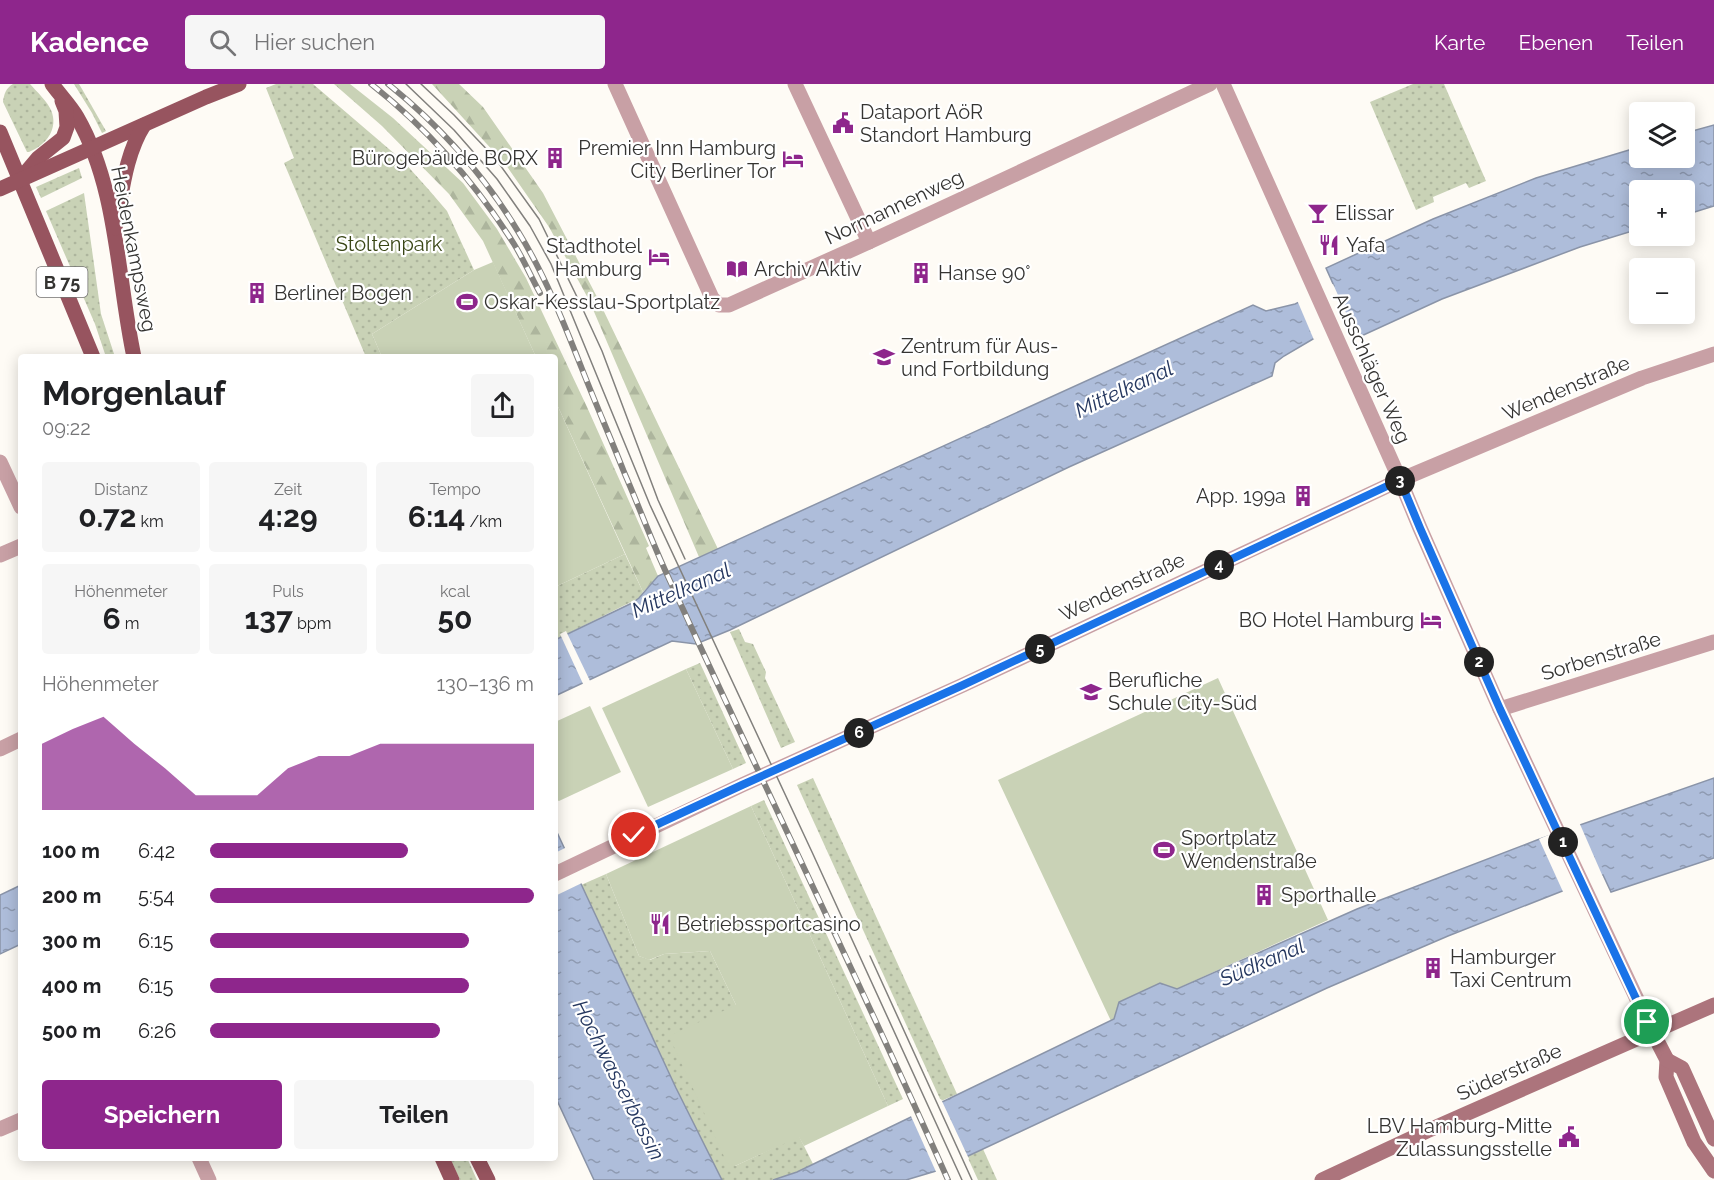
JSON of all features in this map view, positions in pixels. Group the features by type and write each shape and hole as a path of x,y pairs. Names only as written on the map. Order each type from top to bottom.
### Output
{"main road":[{"path":"0,189 238,84"},
{"path":"20,179 38,158 63,138 67,127 66,111 56,89"},
{"name":"Heidenkampsweg","path":"56,89 76,116 92,149 101,175 114,233 133,354"},
{"path":"114,233 130,155 144,125"},
{"name":"B 75","path":"0,132 92,354"},
{"name":"Süderstraße","path":"1322,1180 1427,1131 1714,1005"},
{"name":"Ausschläger Weg","path":"1653,1031 1667,1060 1666,1077 1694,1142 1714,1171"},
{"name":"Ausschläger Weg","path":"1667,1060 1682,1068 1714,1139"},
{"path":"443,1161 452,1180"},
{"path":"478,1161 488,1180"}],"street":[{"name":"Normannenweg","path":"615,84 712,298 719,305 729,305 869,242 1210,84"},
{"path":"795,84 869,242"},
{"name":"Ausschläger Weg","path":"1223,84 1500,709 1628,983 1653,1031"},
{"name":"Wendenstraße","path":"558,873 1400,480 1642,378 1714,354"},
{"path":"0,462 18,501"},
{"path":"0,555 18,547"},
{"name":"Sorbenstraße","path":"1500,709 1714,642"},
{"path":"0,749 18,740"},
{"path":"0,1129 18,1120"},
{"path":"200,1161 209,1180"}],"green space":[{"path":"13,84 30,84 47,103 53,117 52,130 46,141 29,152 3,102 6,92"},
{"path":"74,84 79,84 106,131 102,133"},
{"name":"Stoltenpark","path":"276,84 313,84 403,161 447,211 474,270 372,334 381,354 365,354 284,163 294,158 266,88"},
{"path":"334,84 350,84 393,118 463,183 497,229 526,278 649,546 646,548 658,576 643,592 558,407 558,354 535,354 483,241 449,194 382,126"},
{"path":"432,84 459,84 483,107 543,193 597,297 718,549 699,557 589,300 549,227 506,165"},
{"path":"1413,84 1444,84 1486,181 1469,188 1466,183 1433,197 1434,202 1416,210 1370,102"},
{"path":"79,168 82,178 41,198 36,187"},
{"path":"84,193 101,314 114,354 105,354 95,324 46,211"},
{"name":"Oskar-Kesslau-Sportplatz","path":"493,262 535,354 381,354 372,334 474,270"},
{"path":"558,407 625,554 558,586"},
{"path":"625,554 643,592 639,598 558,638 558,586"},
{"path":"739,629 745,642 753,644 766,672 765,678 795,742 781,748 730,632"},
{"path":"700,663 746,763 733,769 686,669"},
{"path":"686,669 733,769 648,807 602,708"},
{"name":"Sportplatz Wendenstraße","path":"1218,678 1328,920 1176,989 1160,983 1119,1002 1114,1019 1111,1021 998,780"},
{"path":"590,706 621,772 558,800 558,721"},
{"path":"813,778 957,1094 941,1101 797,785"},
{"path":"764,800 903,1099 888,1106 751,806"},
{"path":"751,806 888,1106 804,1146 799,1137 735,1166 727,1163 669,1036 736,1005 710,951 664,954 649,960 639,956 606,874"},
{"path":"606,874 639,956 650,960 664,954 710,951 736,1005 735,1166 799,1136 813,1164 773,1180 722,1180 676,1088 581,885"},
{"path":"983,1149 997,1180 978,1180 967,1156"},
{"path":"451,1161 468,1161 477,1180 460,1180"}],"water":[{"name":"Mittelkanal","path":"1714,125 1714,206 1695,212 1695,180 1629,180 1629,232 1580,247 1442,299 1357,338 1350,322 1313,339 1284,356 1275,363 1272,376 1069,467 730,630 696,644 672,641 558,695 558,639 632,603 658,576 1253,305 1266,311 1295,304 1334,286 1326,268 1433,219 1536,178 1629,150 1629,168 1695,168 1695,130"},
{"name":"Südkanal","path":"1714,778 1714,858 1611,892 1603,875 1448,936 1327,988 936,1171 906,1180 773,1180 797,1172 1114,1019 1119,1002 1160,983 1177,989 1357,909 1537,840"},
{"name":"Hochwasserbassin","path":"558,834 676,1088 722,1180 594,1180 558,1102"},
{"path":"18,886 18,945 0,954 0,895"}],"pier":[{"path":"1333,284 1351,324 1314,340 1297,300"},
{"path":"566,631 591,683 584,686 560,634"},
{"path":"1579,822 1603,877 1564,894 1539,839"},
{"path":"567,847 584,882 558,895 558,852"},
{"path":"941,1099 969,1159 937,1174 910,1114"}],"tram line":[{"path":"406,84 454,130 497,179 530,226 551,264 650,505 962,1180"},
{"path":"421,84 495,158 539,219 602,351 658,500 685,559"},
{"path":"870,956 972,1180"}],"railway":[{"path":"371,84 431,138 484,200 514,244 540,293"},
{"path":"388,84 460,152 506,212 538,267 665,570 948,1180"}],"place":[{"name":"Dataport AöR Standort Hamburg","path":"843,123"},
{"name":"Bürogebäude BORX","path":"555,158"},
{"name":"Premier Inn Hamburg City Berliner Tor","path":"793,159"},
{"name":"Elissar","path":"1318,213"},
{"name":"Yafa","path":"1329,245"},
{"name":"Stadthotel Hamburg","path":"659,257"},
{"name":"Archiv Aktiv","path":"737,269"},
{"name":"Hanse 90°","path":"921,273"},
{"name":"Berliner Bogen","path":"257,293"},
{"name":"Oskar-Kesslau-Sportplatz","path":"467,302"},
{"name":"Zentrum für Aus- und Fortbildung","path":"884,357"},
{"name":"App. 199a","path":"1303,496"},
{"name":"BO Hotel Hamburg","path":"1431,620"},
{"name":"Berufliche Schule City-Süd","path":"1091,692"},
{"name":"Sportplatz Wendenstraße","path":"1164,850"},
{"name":"Sporthalle","path":"1264,895"},
{"name":"Betriebssportcasino","path":"660,924"},
{"name":"Hamburger Taxi Centrum","path":"1433,968"},
{"name":"LBV Hamburg-Mitte Zulassungsstelle","path":"1569,1137"}],"route":[{"path":"634,835 963,685 1400,480 1500,709 1647,1022"}]}
